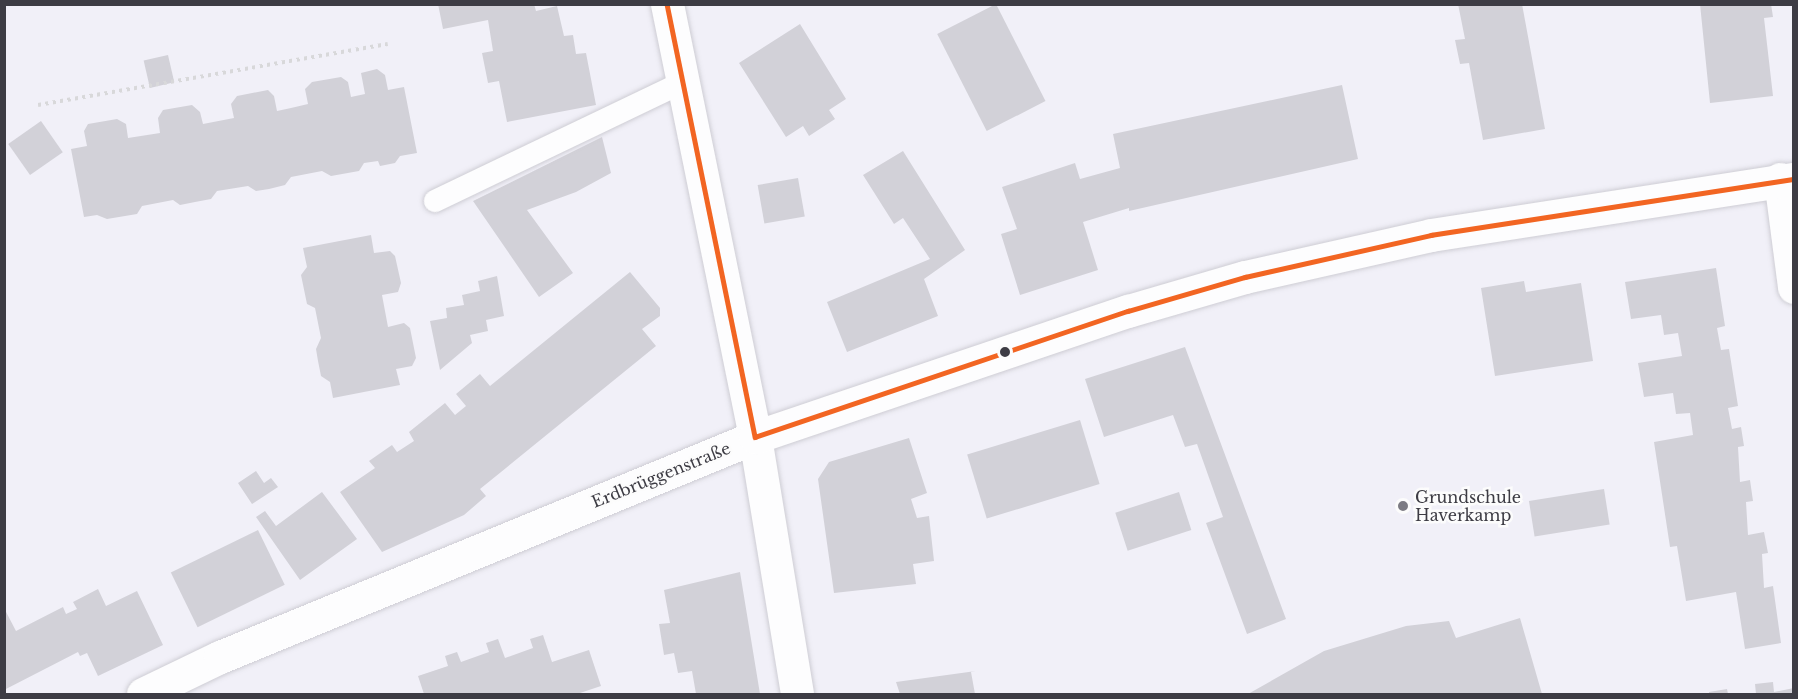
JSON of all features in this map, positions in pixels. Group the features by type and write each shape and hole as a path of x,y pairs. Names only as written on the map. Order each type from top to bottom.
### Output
{"street":[{"path":"667,4 755,437 797,694"},
{"path":"1787,179 1794,287"},
{"name":"Erdbrüggenstraße","path":"143,694 220,657 755,437 1128,311 1245,277 1431,236 1787,179"}],"lane":[{"path":"435,201 683,82"}],"path":[{"path":"38,105 388,44"}],"building":[{"path":"438,4 534,4 536,11 557,6 564,36 573,35 576,54 586,53 596,105 507,122 499,81 488,83 482,53 493,51 488,20 443,29"},
{"path":"996,4 1045,101 987,131 937,34"},
{"path":"1458,4 1522,4 1545,129 1483,140 1469,63 1460,64 1455,40 1465,39"},
{"path":"1700,4 1771,4 1773,17 1764,18 1773,96 1710,103"},
{"path":"800,24 846,99 829,110 835,119 809,136 803,126 786,137 739,63"},
{"path":"168,55 174,82 150,88 144,61"},
{"path":"377,69 385,75 388,90 404,87 417,153 400,156 395,163 380,166 378,161 364,163 359,171 331,176 322,171 291,177 285,185 269,189 256,191 248,186 217,191 211,199 180,205 173,200 142,206 137,214 107,219 97,215 84,217 71,149 87,146 84,131 88,124 117,119 126,124 128,138 160,133 158,118 163,110 192,105 200,112 203,124 234,118 231,104 237,96 268,90 274,96 277,111 308,104 305,89 312,82 341,77 348,82 351,97 365,94 361,73"},
{"path":"1342,85 1358,159 1129,211 1129,208 1083,222 1098,270 1020,295 1001,234 1017,229 1002,187 1075,163 1080,179 1120,168 1113,134"},
{"path":"41,121 63,152 30,175 8,144"},
{"path":"602,137 611,173 576,192 527,210 573,273 539,297 473,201"},
{"path":"903,151 965,250 924,279 938,316 847,352 827,302 930,259 903,218 894,224 863,175"},
{"path":"798,178 805,216 764,224 758,185"},
{"path":"371,235 374,253 390,251 395,256 401,283 398,292 382,295 388,327 404,323 410,328 416,358 412,366 396,369 400,385 333,398 330,382 321,376 316,349 321,338 315,308 307,304 301,275 307,267 303,248"},
{"path":"1716,268 1725,326 1717,328 1721,350 1729,349 1738,406 1728,408 1732,429 1741,427 1744,446 1738,447 1740,482 1750,480 1753,501 1746,502 1748,535 1764,532 1768,553 1762,554 1764,588 1773,586 1781,643 1745,649 1736,592 1686,601 1677,546 1670,547 1654,442 1693,435 1690,413 1676,414 1673,393 1644,397 1638,363 1682,356 1678,333 1664,335 1661,315 1631,319 1625,282"},
{"path":"630,272 660,308 660,316 642,329 656,346 480,489 486,496 464,515 382,552 340,492 375,468 369,461 392,445 397,452 414,441 409,432 445,403 455,415 466,406 456,394 480,374 490,386"},
{"path":"497,276 504,316 486,320 488,331 470,335 472,343 440,370 430,321 447,318 446,308 464,305 462,295 480,291 478,281"},
{"path":"1524,281 1526,292 1581,283 1593,361 1495,376 1481,288"},
{"path":"1185,347 1286,619 1247,634 1206,523 1223,517 1197,444 1185,447 1173,415 1104,437 1085,379"},
{"path":"1080,420 1100,484 987,519 967,454"},
{"path":"909,438 927,493 911,499 917,518 929,516 934,561 913,564 916,584 834,593 818,479 829,462"},
{"path":"256,471 264,483 271,478 278,487 252,504 238,483"},
{"path":"1604,489 1610,525 1535,536 1529,501"},
{"path":"322,492 357,539 300,580 256,517 265,511 276,526"},
{"path":"1179,492 1191,530 1128,551 1115,513"},
{"path":"258,530 285,585 198,627 171,573"},
{"path":"740,572 760,694 696,694 692,671 678,673 674,653 664,655 659,624 670,623 664,590"},
{"path":"98,589 106,606 137,591 163,645 98,676 87,653 80,656 78,652 4,690 4,608 16,631 63,607 66,614 77,609 73,602"},
{"path":"1520,618 1542,694 1248,694 1324,651 1406,626 1449,621 1456,638"},
{"path":"543,635 552,662 589,650 601,686 577,694 424,694 418,676 448,666 445,656 457,652 461,662 489,652 486,643 498,639 505,658 533,648 530,639"},
{"path":"976,671 971,672 975,694 900,694 896,682"},
{"path":"1773,682 1774,692 1794,688 1794,694 1756,694 1755,684"},
{"path":"1727,689 1728,694 1709,694 1709,692"}],"transit line":[{"path":"667,4 755,437"},
{"path":"755,437 1128,311 1245,277 1431,235 1794,179"}],"place":[{"name":"Grundschule Haverkamp","path":"1403,506"}]}
